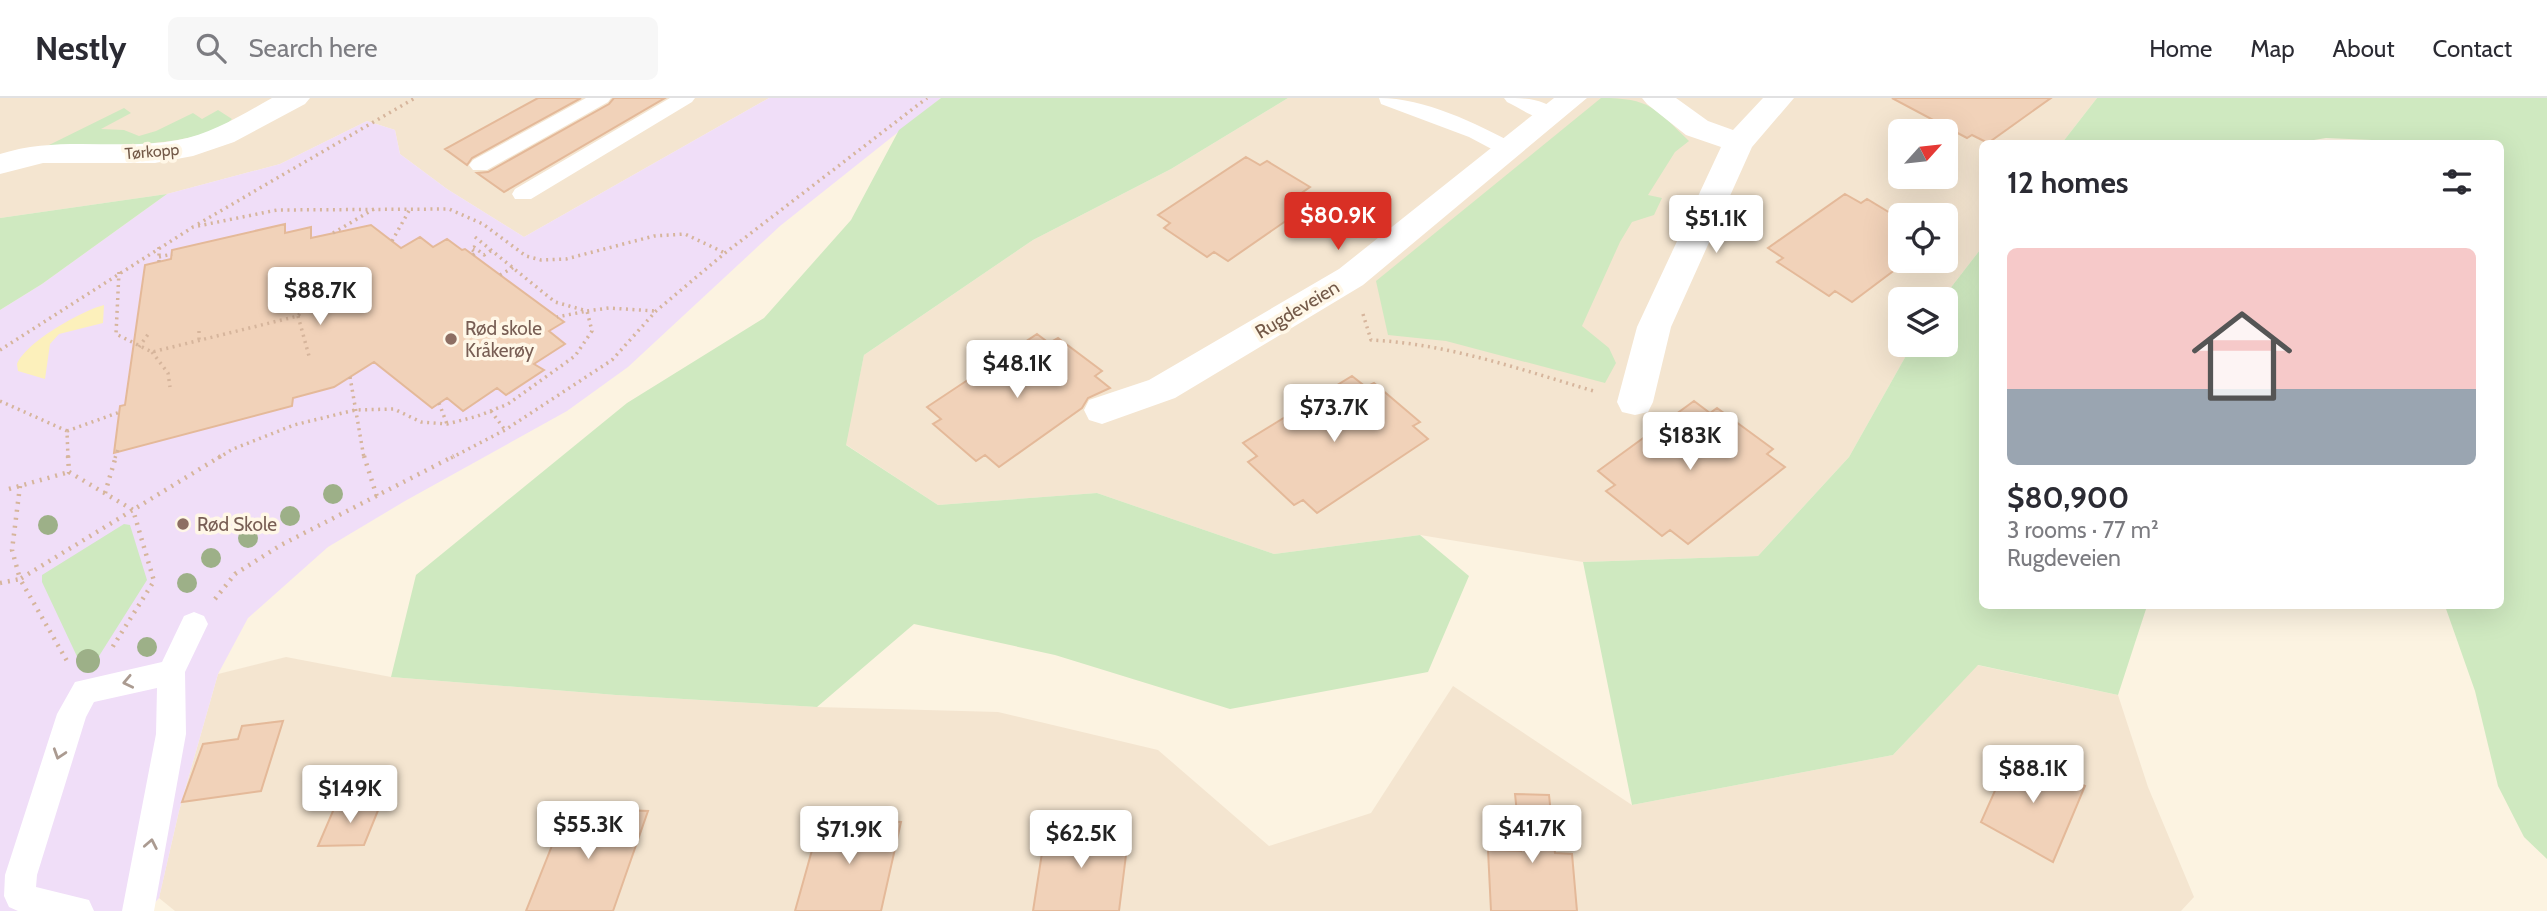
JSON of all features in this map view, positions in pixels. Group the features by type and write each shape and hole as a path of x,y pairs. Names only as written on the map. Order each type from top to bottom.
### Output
{"street":[{"name":"Tørkopp","path":"0,164 37,154 146,154 178,150 208,142 295,98"},
{"path":"1657,98 1697,128 1738,143"},
{"path":"1635,402 1654,327 1738,143 1779,98"},
{"name":"Rugdeveien","path":"1102,410 1161,389 1351,277 1561,107"}],"lane":[{"path":"480,165 601,98"},
{"path":"523,194 685,98"},
{"path":"1514,98 1561,107"},
{"path":"1388,100 1476,132 1508,149"},
{"path":"138,911 171,734 171,672 194,624"},
{"path":"78,911 46,907 20,896 21,875 68,726 85,691 171,672"}],"path":[{"path":"0,350 159,247 415,98"},
{"path":"194,624 235,574 281,545 505,430 612,360 656,311 725,253 927,98"},
{"path":"392,241 410,208"},
{"path":"333,233 375,209"},
{"path":"193,228 277,210 449,209 483,224 526,256 541,260 566,259 654,236 685,234 725,253"},
{"path":"475,237 555,302 587,311"},
{"path":"159,247 159,259 172,254"},
{"path":"473,255 477,253 471,249 474,247 484,255 492,250"},
{"path":"500,275 514,267"},
{"path":"119,272 116,334 152,352 167,373 170,387"},
{"path":"1351,277 1371,340 1408,340 1462,352 1635,402"},
{"path":"309,295 309,301"},
{"path":"152,352 298,316 309,301 319,296"},
{"path":"557,317 609,308 656,311"},
{"path":"0,583 20,579 233,449 294,425 355,410 394,409 421,422 447,424 508,404 575,356 592,331 587,311"},
{"path":"298,316 309,356"},
{"path":"199,331 199,340"},
{"path":"139,347 149,332"},
{"path":"350,377 365,464 377,498"},
{"path":"526,382 532,387"},
{"path":"0,401 67,430 120,412"},
{"path":"439,403 447,424"},
{"path":"491,411 505,430"},
{"path":"67,430 69,472"},
{"path":"105,493 118,449"},
{"path":"9,489 19,486 69,472 133,510 154,581 85,691 20,579 12,550 19,486"}],"shaded area":[{"path":"0,98 769,98 524,237 447,189 400,154 395,130 367,121 280,164 167,194 0,218"},
{"name":"Rød Skole","path":"769,98 941,98 780,226 628,367 567,411 328,547 248,618 218,674 179,811 159,898 147,911 0,911 0,310 42,284 167,194 280,164 367,121 395,130 400,154 447,189 524,237"},
{"path":"1288,98 2097,98 2064,140 1979,140 1979,251 1951,287 1888,287 1888,357 1905,357 1849,457 1758,556 1583,562 1420,535 1274,554 1097,493 938,505 845,444 864,355 1033,240 1171,169"},
{"path":"286,657 391,677 616,695 817,707 998,712 1158,750 1269,846 1371,813 1453,686 1632,805 1893,755 1977,665 2118,695 2148,787 2194,897 2181,911 175,911 159,898 179,811 218,674"}],"green space":[{"path":"941,98 1288,98 1171,169 1033,240 864,355 846,445 938,505 1097,493 1274,554 1420,535 1469,576 1428,672 1230,709 1055,655 914,624 817,707 616,695 391,677 416,575 627,403 764,318 851,220 899,130"},
{"path":"1601,98 1631,100 1651,107 1689,141 1675,152 1648,195 1662,198 1654,215 1632,222 1620,242 1582,326 1609,348 1616,363 1605,383 1446,341 1388,335 1376,281"},
{"path":"2097,98 2547,98 2547,859 2524,837 2498,786 2475,691 2446,609 2504,609 2504,140 2064,140"},
{"path":"124,108 131,113 101,129 124,130 139,136 193,113 202,119 218,110 232,119 218,129 172,141 47,146"},
{"path":"167,194 42,284 0,310 0,218"},
{"path":"1979,251 1979,609 2146,609 2118,695 1978,665 1893,755 1632,805 1583,562 1758,556 1849,457 1905,357 1958,357 1958,287 1951,287"},
{"path":"124,524 130,525 147,580 94,664 81,665 42,582 42,575"}],"sand":[{"path":"104,305 103,323 59,334 50,344 45,379 18,371 17,364 22,355 42,337"}],"building":[{"path":"538,98 581,98 472,158 467,165 445,149"},
{"path":"614,98 665,98 504,192 477,173 488,172 609,104"},
{"path":"1892,98 2051,98 1992,140 1982,140 1972,135 1967,138 1958,133 1958,119 1931,119"},
{"path":"1246,157 1260,165 1267,161 1310,187 1303,192 1316,200 1228,261 1214,252 1207,257 1164,228 1170,223 1158,215"},
{"path":"1845,194 1861,203 1867,199 1888,212 1888,273 1891,273 1852,302 1835,291 1829,296 1777,262 1783,258 1768,248"},
{"name":"Rød skole Kråkerøy","path":"285,224 285,233 311,227 311,238 371,225 401,248 420,237 433,247 447,239 462,250 465,249 564,322 549,331 565,344 534,364 544,370 506,395 497,388 463,411 447,398 432,408 374,362 334,387 293,398 292,406 114,453 120,406 125,405 145,265 171,259 172,250"},
{"path":"1037,334 1049,343 1058,338 1102,371 1095,376 1110,388 1088,398 1082,408 999,467 985,455 976,461 933,424 941,419 927,407"},
{"path":"1352,376 1366,387 1374,383 1420,422 1413,426 1428,439 1317,513 1303,500 1294,505 1248,462 1257,456 1243,443"},
{"path":"1694,401 1710,413 1717,408 1773,449 1767,454 1785,467 1688,544 1670,530 1662,536 1606,491 1615,485 1598,471"},
{"path":"283,721 261,791 182,802 203,744 238,739 242,726"},
{"path":"2014,748 2085,786 2053,862 1981,822"},
{"path":"1515,794 1549,795 1555,853 1572,854 1577,911 1491,911 1488,850 1521,851"},
{"path":"381,803 364,845 318,846 336,804"},
{"path":"567,808 648,811 613,911 526,911"},
{"path":"821,818 901,822 881,911 795,911"},
{"path":"1046,827 1129,831 1119,911 1033,911"}],"place":[{"name":"Rød skole Kråkerøy","path":"451,339"},
{"name":"Rød Skole","path":"183,524"}]}
